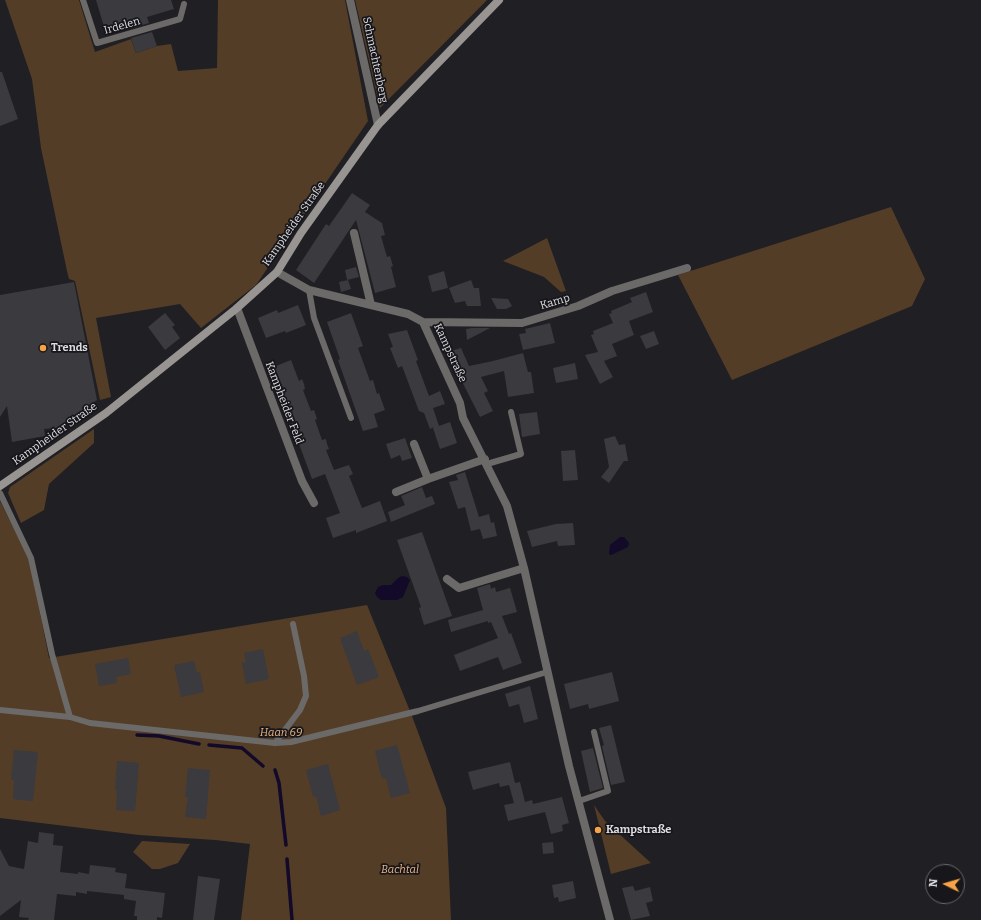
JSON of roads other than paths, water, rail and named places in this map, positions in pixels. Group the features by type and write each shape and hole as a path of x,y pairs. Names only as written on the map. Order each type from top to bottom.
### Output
{"street":[{"name":"Schmachtenberg","path":"350,0 378,125"},
{"name":"Kampheider Straße","path":"1,486 106,413 237,308 277,272 301,234 378,125 499,0"},
{"path":"354,232 371,305"},
{"name":"Kamp","path":"423,322 522,323 578,306 612,291 687,268"},
{"name":"Kampstraße","path":"277,272 309,290 408,314 423,322 460,403 464,418 507,506 524,568 569,766 610,920"},
{"name":"Kampheider Feld","path":"237,308 302,481 314,503"},
{"path":"414,444 428,479"},
{"path":"396,492 428,479 486,461"},
{"path":"447,579 459,588 524,568"}],"lane":[{"name":"Irdelen","path":"83,0 97,43 180,19 184,4"},
{"path":"309,290 314,318 351,418"},
{"path":"486,461 521,454 511,412"},
{"path":"1,486 31,558 52,654 70,717"},
{"path":"275,743 300,710 306,696 304,676 293,624"},
{"path":"0,710 70,717 90,723 275,743 291,742 418,711 547,672"},
{"path":"579,801 608,791 594,732"}],"waterway":[{"path":"137,735 159,736 199,744"},
{"path":"209,745 242,748 263,766"},
{"path":"275,770 279,783 286,845"},
{"path":"287,859 292,920"}],"place":[{"name":"Trends","path":"43,348"},
{"name":"Kampstraße","path":"598,830"}],"park label":[{"name":"Haan 69","path":"281,733"},
{"name":"Bachtal","path":"400,870"}]}
